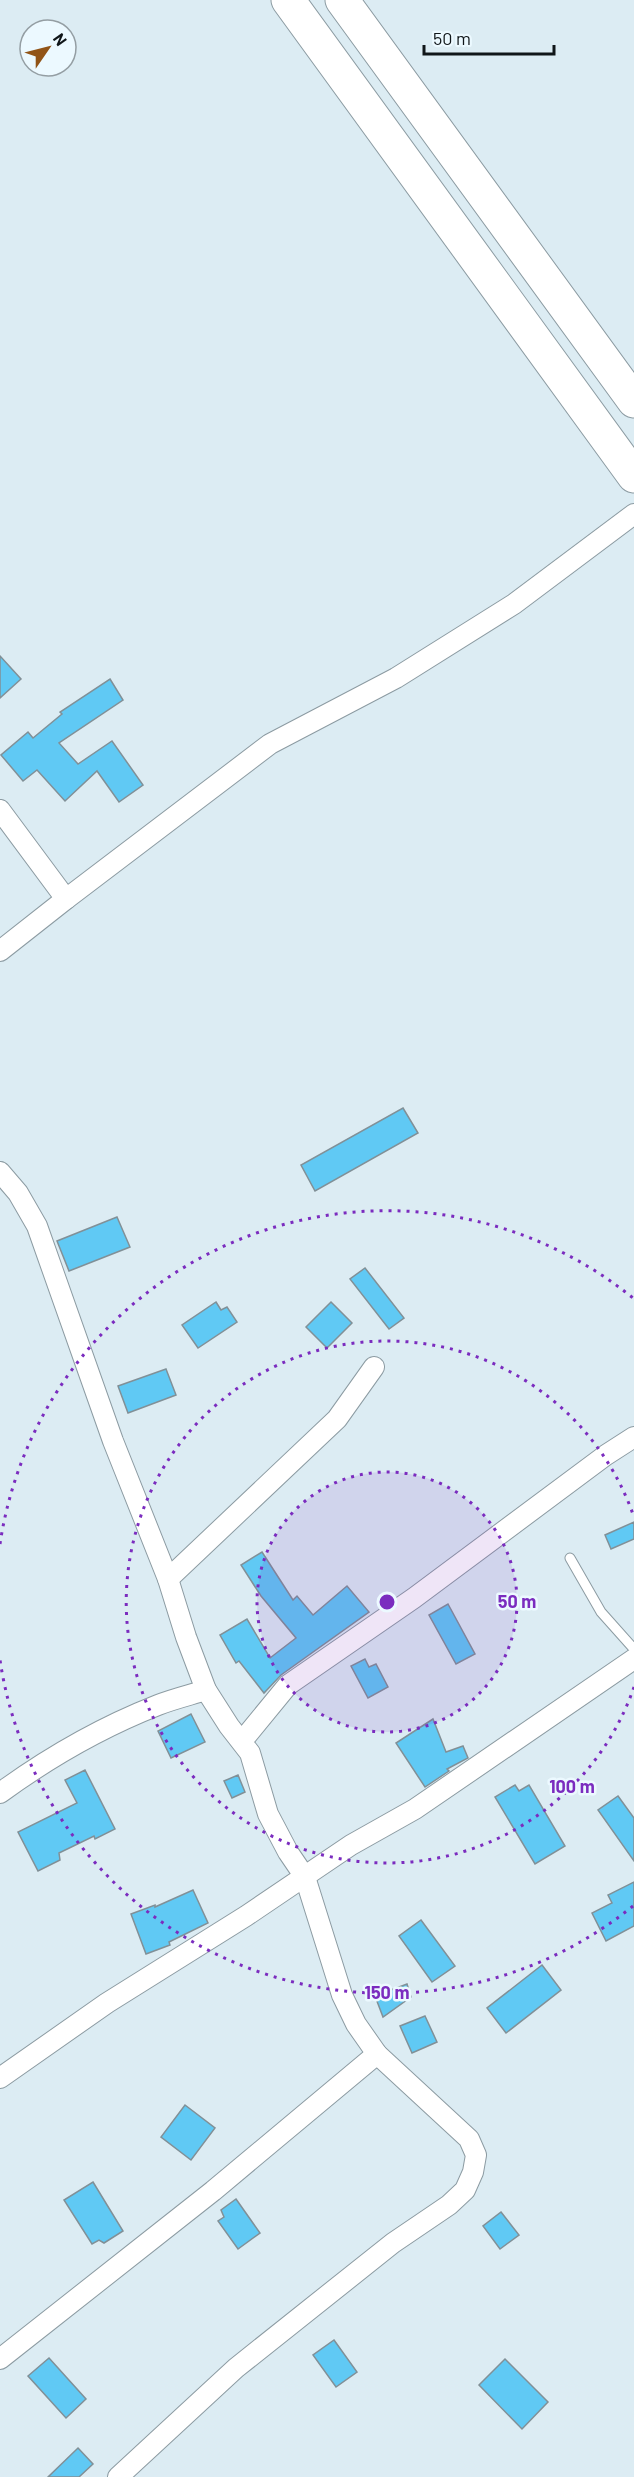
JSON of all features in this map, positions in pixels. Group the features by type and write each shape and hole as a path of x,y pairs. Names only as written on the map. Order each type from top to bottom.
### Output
{"highway":[{"path":"288,0 634,476"},
{"path":"342,0 634,401"}],"street":[{"path":"0,951 270,744 396,678 514,604 634,514"},
{"path":"0,810 66,899"},
{"path":"0,1172 18,1193 37,1226 113,1441 168,1579 206,1690 229,1726 242,1741 256,1770 268,1814 288,1852 305,1877 342,1995 356,2024 377,2054 469,2139 476,2155 473,2172 465,2190 449,2205 393,2243 236,2368 118,2477"},
{"path":"168,1579 337,1419 374,1367"},
{"path":"242,1741 288,1685 414,1598 606,1455 634,1437"},
{"path":"0,2078 107,2002 305,1877 351,1845 415,1809 634,1659"},
{"path":"0,1793 27,1773 101,1731 158,1705 206,1690"},
{"path":"0,2359 213,2191 377,2054"}],"lane":[{"path":"570,1558 601,1612 634,1649"}],"building":[{"path":"0,656 21,679 0,698"},
{"path":"110,679 123,700 59,743 78,764 112,741 143,785 119,802 97,771 65,801 37,770 23,781 1,755 28,732 33,738 62,714 60,712"},
{"path":"403,1108 418,1133 315,1191 301,1165"},
{"path":"117,1217 130,1247 69,1271 57,1241"},
{"path":"365,1268 404,1318 389,1329 350,1279"},
{"path":"216,1302 221,1310 227,1307 237,1322 198,1348 182,1325"},
{"path":"331,1302 352,1323 327,1348 306,1327"},
{"path":"166,1369 176,1395 128,1413 118,1386"},
{"path":"634,1522 634,1539 611,1549 605,1535"},
{"path":"262,1552 293,1600 297,1596 313,1615 347,1586 369,1612 281,1675 264,1693 239,1661 236,1663 220,1635 247,1619 270,1658 296,1638 261,1596 241,1565"},
{"path":"448,1604 475,1654 456,1664 429,1615"},
{"path":"365,1659 369,1667 376,1664 388,1687 368,1698 351,1666"},
{"path":"191,1714 205,1742 171,1758 158,1731"},
{"path":"433,1719 446,1752 463,1746 468,1758 447,1769 449,1771 425,1787 396,1743"},
{"path":"85,1770 115,1829 95,1839 94,1836 59,1853 60,1860 38,1871 18,1832 77,1803 65,1780"},
{"path":"238,1775 245,1792 232,1798 224,1781"},
{"path":"515,1785 519,1791 529,1785 565,1846 535,1864 495,1797"},
{"path":"618,1796 634,1818 634,1861 598,1810"},
{"path":"634,1882 634,1926 606,1941 592,1913 612,1903 608,1895"},
{"path":"193,1890 208,1923 169,1942 170,1945 146,1954 131,1914 155,1905 155,1907"},
{"path":"421,1920 455,1966 432,1982 399,1936"},
{"path":"542,1965 561,1990 506,2033 487,2008"},
{"path":"407,1984 411,1997 383,2017 375,1996"},
{"path":"425,2016 437,2042 412,2053 400,2026"},
{"path":"185,2105 215,2128 191,2160 161,2137"},
{"path":"93,2182 123,2231 104,2243 99,2240 92,2244 64,2200"},
{"path":"236,2199 260,2233 238,2249 218,2221 224,2217 221,2210"},
{"path":"501,2212 519,2235 500,2249 483,2226"},
{"path":"334,2340 357,2372 336,2387 313,2355"},
{"path":"49,2358 86,2399 66,2418 28,2376"},
{"path":"505,2359 548,2402 522,2429 479,2385"},
{"path":"78,2448 93,2464 79,2477 48,2477"}]}
